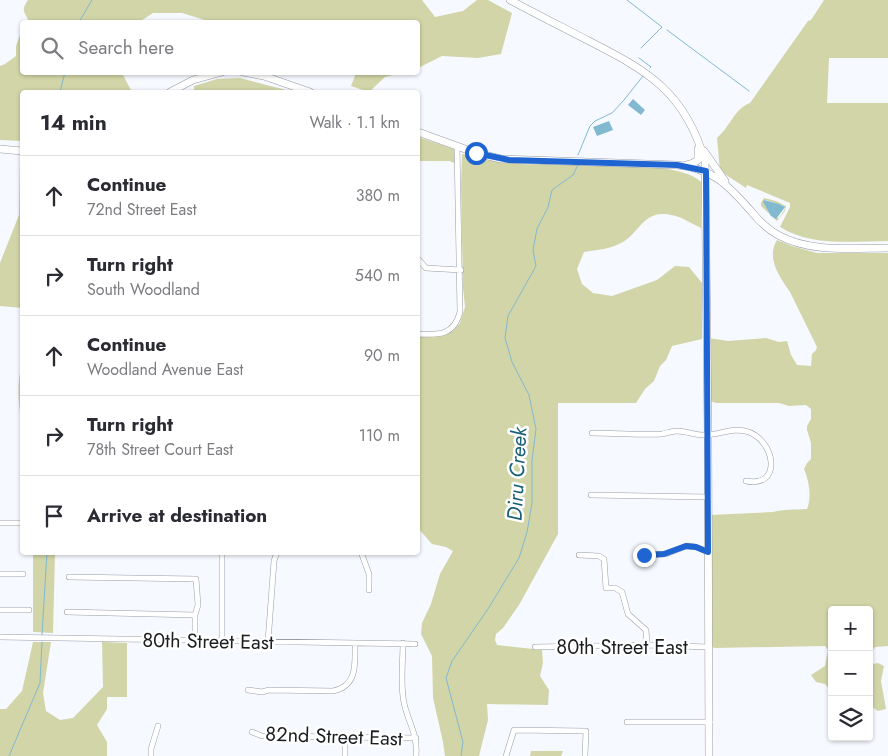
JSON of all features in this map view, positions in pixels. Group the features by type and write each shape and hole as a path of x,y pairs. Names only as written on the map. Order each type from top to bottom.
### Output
{"main road":[{"path":"510,0 642,69 675,100 701,146 731,190 762,224 776,234 788,240 822,248 888,248"},
{"path":"174,90 193,80 210,75"},
{"path":"259,75 304,90"},
{"path":"420,133 492,157 509,160 677,165 693,164 698,160 699,153 696,136"},
{"path":"701,146 706,171 710,756"},
{"path":"0,150 20,151"},
{"path":"677,165 706,171 731,190"}],"street":[{"path":"420,334 439,334 450,329 458,319 461,305 457,146"},
{"path":"420,261 426,268 461,270"},
{"path":"592,434 662,434 680,431 708,435 740,430 756,435 763,442 770,456 771,466 766,478 760,481 746,481"},
{"path":"591,495 708,497"},
{"path":"0,523 20,523"},
{"path":"638,559 647,555 666,554 686,546 696,547 708,552"},
{"path":"222,555 222,641"},
{"path":"268,642 276,555"},
{"path":"362,555 369,574 369,590"},
{"path":"578,555 599,556 604,560 606,588 615,588 622,592 628,614 646,631 647,645"},
{"path":"0,574 23,574"},
{"path":"68,576 196,579 198,605 195,615 195,641"},
{"path":"0,610 29,610"},
{"path":"67,612 195,615"},
{"name":"80th Street East","path":"0,637 415,644"},
{"path":"248,690 258,692 273,690 333,690 346,686 354,674 355,643"},
{"path":"403,643 403,692 416,738 416,756"},
{"name":"80th Street East","path":"534,647 647,645 709,647"},
{"path":"628,722 710,722"},
{"path":"151,756 151,749 158,726"},
{"path":"506,756 514,730 586,731 585,756"},
{"name":"82nd Street East","path":"252,732 262,736 416,738"},
{"path":"345,737 345,756"}],"green space":[{"path":"28,0 422,0 435,17 463,11 477,0 488,0 512,13 501,54 478,58 442,56 420,67 420,20 205,20 182,13 153,13 142,20 28,20 24,12 25,4"},
{"path":"824,0 888,0 888,58 829,58 827,103 888,103 888,241 832,242 805,238 792,233 780,227 790,207 790,203 747,185 746,188 720,171 717,138 740,109 750,103"},
{"path":"20,35 20,75 123,75 131,90 20,90 20,141 0,140 0,66 16,56 16,46"},
{"path":"355,75 393,75 385,77 371,90 363,90 351,86"},
{"path":"240,78 286,90 194,90 194,86 217,79"},
{"path":"420,138 454,149 454,163 450,161 420,161"},
{"path":"462,154 493,161 522,164 644,166 689,174 701,182 701,228 676,216 665,214 650,217 623,242 604,249 584,252 577,269 582,284 593,293 612,296 657,280 675,266 689,267 702,283 702,339 672,346 666,360 660,366 654,381 645,389 636,403 558,403 558,534 519,605 503,628 496,634 495,640 497,645 542,650 543,663 540,676 549,690 548,705 487,704 488,720 479,756 445,756 433,698 432,656 421,634 422,623 431,604 440,574 453,551 446,547 432,544 420,530 420,337 440,336 453,331 460,323 465,307 461,188"},
{"path":"20,158 20,308 0,306 0,263 19,215"},
{"path":"764,198 776,201 786,206 785,211 777,221 772,216 779,218 785,209 783,206 766,200 763,202 770,215 761,206"},
{"path":"777,240 817,253 888,253 888,646 875,647 873,650 873,606 828,606 828,650 825,646 712,647 710,515 807,509 809,505 810,494 804,469 811,459 811,443 807,426 811,419 811,409 806,405 716,403 710,401 709,338 728,341 766,338 779,342 787,341 791,355 797,365 811,366 812,354 817,347 790,292 775,267 773,260 774,247"},
{"path":"20,372 20,412 19,403"},
{"path":"33,555 55,555 53,633 33,632"},
{"path":"33,642 51,642 43,693 46,711 60,720 73,718 103,687 102,642 127,643 127,697 107,697 107,709 97,725 107,742 107,756 0,756 0,709 6,709 22,691"},
{"path":"828,650 828,688 825,684 816,682 811,675 825,666"},
{"path":"878,663 884,666 881,681 886,709 878,711 873,708 873,664"},
{"path":"531,751 563,751 561,756 530,756"}],"water":[{"path":"633,99 645,110 641,115 628,105"},
{"path":"609,121 613,130 597,136 593,127"},
{"path":"764,200 785,207 776,219 771,216 763,202"}],"waterway":[{"path":"80,20 92,0"},
{"name":"Diru Creek","path":"627,0 662,27 641,48"},
{"name":"Diru Creek","path":"667,30 749,91"},
{"name":"Diru Creek","path":"639,58 650,68"},
{"path":"60,90 64,75"},
{"name":"Diru Creek","path":"578,155 590,126 595,121 612,113 643,76"},
{"name":"Diru Creek","path":"461,756 463,742 446,678 452,661 488,609 519,558 527,532 532,503 532,460 536,429 529,395 512,362 505,338 508,316 536,266 533,250 537,229 548,207 552,190 573,175 578,165"},
{"path":"42,635 47,555"},
{"path":"9,756 40,683 42,642"}],"route":[{"path":"476,153 509,160 677,165 706,171 708,552 696,547 686,546 664,554 644,555"}]}
